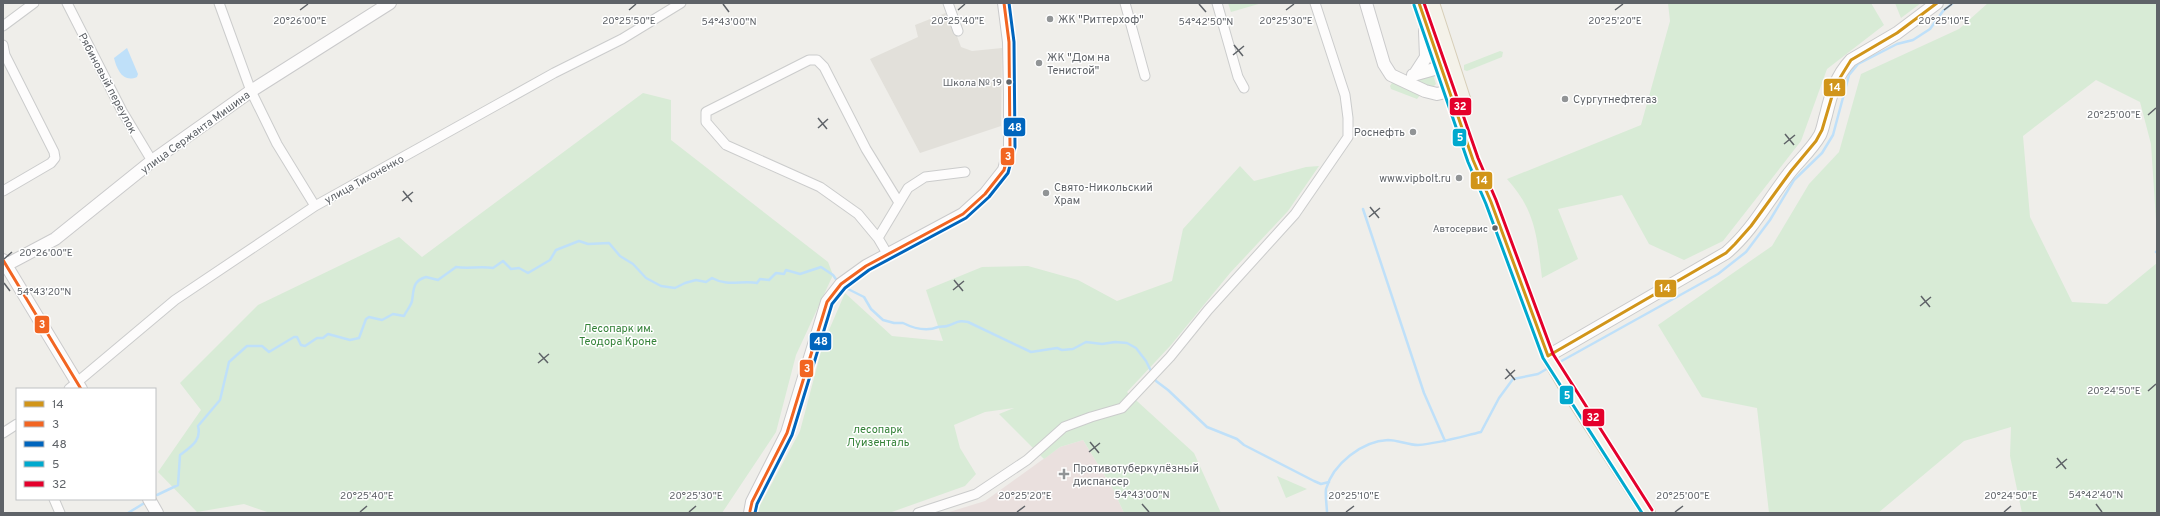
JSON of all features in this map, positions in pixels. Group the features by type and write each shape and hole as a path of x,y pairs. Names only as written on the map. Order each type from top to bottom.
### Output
{"main road":[{"path":"1419,3 1447,66 1490,186 1492,202"},
{"path":"1432,3 1447,66 1450,91 1474,160 1492,202 1548,356 1648,513"}],"street":[{"path":"3,26 34,3"},
{"name":"Рябиновый переулок","path":"67,3 122,111 152,162"},
{"path":"219,3 251,92 277,144 315,206"},
{"name":"улица Сержанта Мишина","path":"4,264 55,239 152,162 251,92 390,3"},
{"name":"улица Тихоненко","path":"76,387 175,300 315,206 554,73 622,39 681,3"},
{"path":"948,3 958,31"},
{"path":"749,512 752,502 787,433 827,302 841,284 866,266 963,214 985,194 1004,170 1010,147 1010,88 1009,42 1004,3"},
{"path":"1125,3 1145,76"},
{"path":"1217,3 1238,77 1244,88"},
{"path":"918,513 976,494 1027,460 1064,427 1122,408 1156,372 1208,310 1295,214 1348,137 1348,118 1344,95 1315,3"},
{"path":"1366,3 1384,64 1391,75 1399,80 1437,94 1450,91"},
{"path":"1548,356 1720,256 1734,246 1750,230 1787,175 1813,146 1821,134 1836,79 1845,67 1851,60 1897,33 1937,3"},
{"path":"1415,74 1426,57 1426,21"},
{"path":"3,45 4,56 54,152 55,158 51,163 3,191"},
{"path":"888,255 878,238 858,214 820,188 726,145 706,122 706,112 809,60 817,60 824,67 866,149 898,202"},
{"path":"1399,80 1415,74 1447,66"},
{"path":"878,238 898,202 908,188 924,177 965,172"},
{"path":"4,264 76,387"},
{"path":"3,433 16,425"},
{"path":"54,500 60,513"},
{"path":"150,500 157,513"}],"shaded area":[{"path":"948,12 961,47 972,51 1002,48 1001,126 920,153 870,59 918,37 915,25"},
{"name":"Противотуберкулёзный диспансер","path":"1083,440 1113,489 1124,513 946,513 985,501 1060,447"}],"green space":[{"path":"1228,3 1262,3 1231,12"},
{"path":"1668,3 1871,3 1884,25 1827,69 1801,141 1723,241 1684,260 1649,244 1622,195 1558,209 1578,259 1542,278 1534,225 1524,202 1507,179 1641,125 1670,21"},
{"path":"1895,3 1921,3 1901,18"},
{"path":"1988,3 2157,3 2157,235 2151,144 2140,102 2096,80 2023,136 2030,217 2072,302 2107,304 2157,263 2157,513 2022,513 2010,456 2011,427 1964,441 1878,513 1769,513 1757,408 1702,397 1658,325 1772,246 1809,184 1839,152 1861,74 1959,29"},
{"path":"1500,51 1503,52 1502,57 1467,71 1464,70 1464,65"},
{"path":"1433,75 1436,84 1433,87 1411,80"},
{"path":"1392,83 1420,95 1417,99 1391,89 1390,86"},
{"name":"Лесопарк им. Теодора Кроне","path":"643,93 671,100 671,140 828,262 833,275 796,355 776,432 722,513 270,513 244,504 197,512 158,472 201,410 180,383 258,305 399,237 422,257"},
{"name":"лесопарк Луизенталь","path":"1240,166 1254,181 1306,167 1319,166 1288,211 1230,273 1171,345 1127,392 1194,453 1221,513 1124,513 1113,489 1083,440 1060,447 1044,459 999,414 1014,408 985,412 954,425 960,448 976,474 965,486 889,513 758,513 757,511 800,431 823,344 845,293 892,336 943,341 926,290 982,267 1028,266 1078,280 1117,301 1172,281 1183,229"},
{"path":"1277,476 1307,489 1286,498"}],"water":[{"path":"127,48 138,74 137,77 124,77 117,67 114,58"}],"waterway":[{"path":"1558,363 1718,274 1746,252 1770,220 1794,180 1822,153 1833,135 1849,75 1858,64 1897,44 1913,40 1930,29 1943,11 1953,3"},
{"path":"1363,209 1424,393 1445,441"},
{"path":"157,495 178,485 180,455 197,440 199,431 198,426 220,400 229,362 247,346 262,346 269,352 294,337 297,337 301,345 305,346 317,338 323,338 328,334 350,340 359,338 366,319 369,317 382,320 393,314 404,316 411,303 414,286 418,281 426,277 438,280 456,267 493,268 503,261 511,269 519,268 528,273 550,260 556,250 579,241 588,244 609,243 620,256 633,264 646,278 661,286 675,288 696,280 706,282 712,278 729,283 757,283 760,279 769,280 776,273 784,274 786,270 800,274 821,267 833,275 838,282"},
{"path":"846,288 864,297 871,309 883,320 894,323 903,323 915,328 924,329 946,326 964,321 1031,352 1057,348 1062,350 1073,349 1086,342 1102,344 1115,342 1127,343 1136,348 1146,361 1156,381 1168,390 1207,427 1237,439 1244,445 1314,481 1321,484 1329,482"},
{"path":"1327,513 1326,489 1330,480 1342,463 1359,449 1378,441 1392,440 1418,445 1481,432 1499,398 1513,379 1538,374 1550,367"},
{"path":"128,513 146,502"}],"transit line":[{"name":"3","path":"750,511 752,502 787,433 827,302 841,284 866,266 963,214 985,194 1004,170 1010,147 1009,42 1004,3"},
{"name":"48","path":"755,513 757,504 792,435 832,304 845,288 869,270 966,218 989,197 1008,173 1015,147 1014,42 1009,3"},
{"name":"14","path":"1419,3 1473,160 1491,202 1548,356"},
{"name":"32","path":"1424,3 1478,158 1496,200 1553,354 1652,510"},
{"name":"14","path":"1548,356 1726,253 1751,226 1791,171 1816,141 1822,130 1835,86 1851,60 1897,33 1937,3"},
{"name":"5","path":"1414,5 1468,162 1486,204 1543,358 1642,513"},
{"name":"3","path":"3,260 80,388"}],"place":[{"name":"ЖК \"Риттерхоф\"","path":"1050,19"},
{"name":"ЖК \"Дом на Тенистой\"","path":"1039,63"},
{"name":"Школа № 19","path":"1009,82"},
{"name":"Сургутнефтегаз","path":"1565,99"},
{"name":"Роснефть","path":"1413,132"},
{"name":"www.vipbolt.ru","path":"1459,178"},
{"name":"Свято-Никольский Храм","path":"1046,193"},
{"name":"Автосервис","path":"1495,228"},
{"name":"Противотуберкулёзный диспансер","path":"1064,474"}]}
